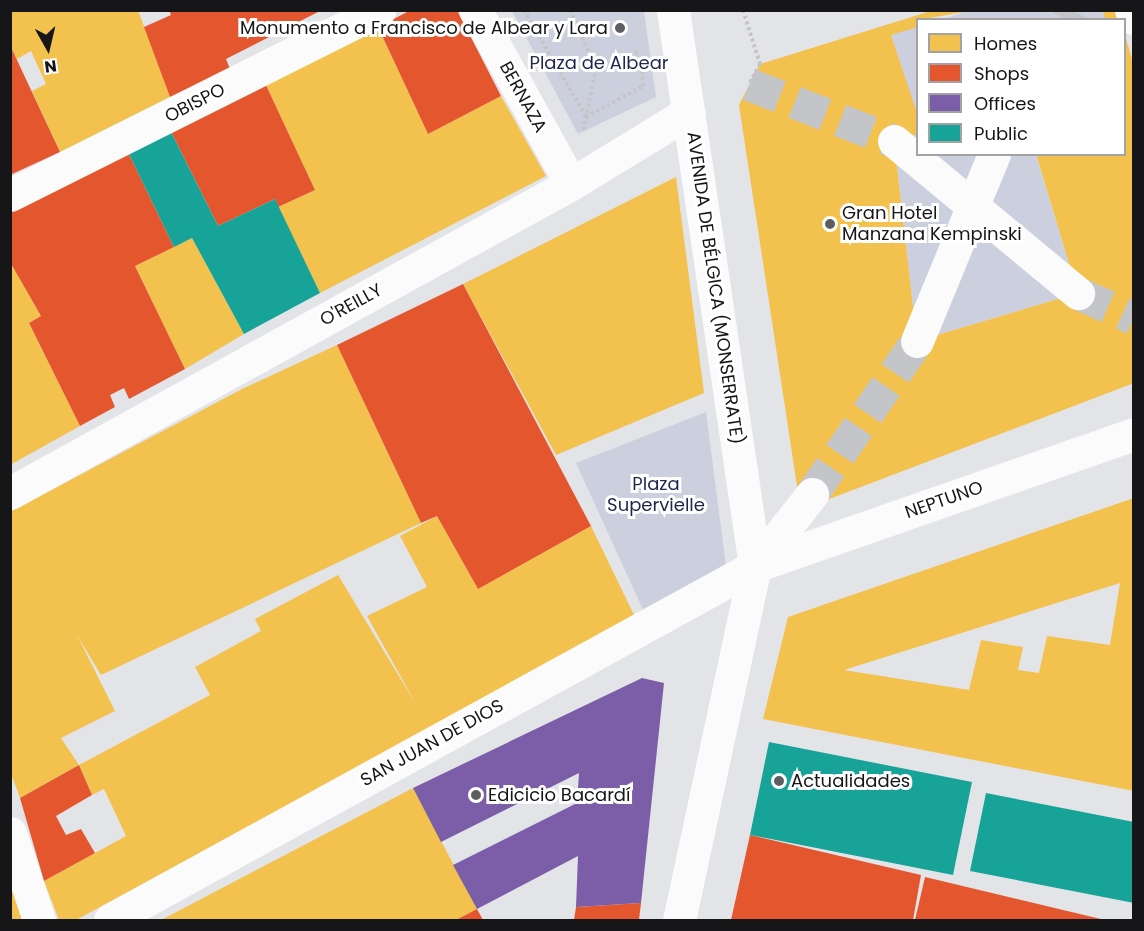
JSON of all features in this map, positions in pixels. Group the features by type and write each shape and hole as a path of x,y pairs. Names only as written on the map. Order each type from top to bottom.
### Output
{"street":[{"name":"OBISPO","path":"10,195 379,10"},
{"name":"BERNAZA","path":"475,10 571,183"},
{"name":"AVENIDA DE BÉLGICA (MONSERRATE)","path":"673,10 755,566"},
{"path":"1131,10 1134,18"},
{"name":"O'REILLY","path":"10,493 571,183 689,112"},
{"path":"894,141 972,201 1078,292"},
{"path":"917,341 972,201 993,156"},
{"name":"NEPTUNO","path":"755,566 1134,434"},
{"path":"679,921 755,566 812,494"},
{"name":"SAN JUAN DE DIOS","path":"110,921 755,566"},
{"path":"10,833 39,921"}],"path":[{"path":"524,10 585,117 644,87 641,51 596,69 570,10"},
{"path":"743,10 760,64 749,84"}],"green space":[{"path":"970,10 1103,11 1105,18 947,18"},
{"name":"Plaza de Albear","path":"512,11 644,11 656,97 578,134"},
{"path":"916,27 916,113 891,35"},
{"path":"916,134 916,156 1036,156 1078,293 917,341 894,141"},
{"name":"Plaza Supervielle","path":"706,412 726,566 644,612 576,463"}],"building: Homes":[{"path":"10,10 138,10 170,97 60,152 32,91 46,84 31,51 17,59 10,45"},
{"name":"Gran Hotel Manzana Kempinski","path":"934,10 969,11 916,18 916,28 891,35 916,110 916,135 894,141 917,341 1078,293 1037,156 1126,156 1126,38 1134,66 1134,383 824,501 797,486 739,105 760,64"},
{"path":"1103,10 1119,10 1121,18 1105,18"},
{"path":"378,27 428,134 501,96 546,176 320,293 278,207 315,190 265,83"},
{"path":"676,177 704,393 556,455 463,284"},
{"path":"192,238 244,334 185,369 135,266"},
{"path":"10,262 41,316 29,323 80,426 10,465"},
{"path":"337,345 421,523 101,675 77,635 115,711 61,738 79,765 20,798 10,771 10,512 242,389"},
{"path":"1134,498 1134,791 763,719 788,617","holes":["1120,583 1110,645 1047,636 1039,673 1018,670 1023,647 981,640 969,690 844,670"]},
{"path":"437,516 478,589 591,526 635,617 76,920 59,920 44,881 126,836 104,789 92,795 79,765 210,695 195,667 261,631 255,619 338,575 417,706 367,616 427,587 400,536"},
{"path":"413,788 477,909 456,920 161,920"},
{"path":"10,886 30,920 10,920"}],"building: Shops":[{"path":"169,10 322,10 226,59 230,69 170,97 144,27 171,15"},
{"path":"411,10 457,10 501,96 428,134 378,27"},
{"path":"10,45 60,152 10,175"},
{"path":"265,83 315,190 278,207 275,199 218,226 170,130"},
{"path":"127,150 174,247 135,266 185,369 129,399 124,388 110,395 115,407 80,426 29,323 41,316 10,262 10,209"},
{"path":"463,284 591,526 478,589 437,516 421,523 337,345"},
{"path":"79,765 92,795 56,816 66,835 81,829 95,853 44,881 20,798"},
{"path":"750,835 921,875 913,920 731,920"},
{"path":"925,877 1105,920 915,920"},
{"path":"641,903 639,920 574,920 576,907"},
{"path":"477,909 483,920 456,920"}],"building: Offices":[{"name":"Edicicio Bacardí","path":"642,678 664,683 641,903 576,907 578,856 477,909 453,865 577,803 579,773 441,842 413,788"}],"building: Public":[{"path":"170,130 218,226 275,199 320,293 244,334 192,238 174,247 127,150"},
{"path":"769,742 972,782 953,875 750,835"},
{"path":"986,793 1134,822 1134,903 970,871"}],"tunnel":[{"path":"1069,18 1073,10"},
{"path":"749,84 894,141"},
{"path":"1078,293 1134,318"},
{"path":"812,494 917,341"}],"place":[{"name":"Monumento a Francisco de Albear y Lara","path":"620,28"},
{"name":"Gran Hotel Manzana Kempinski","path":"830,224"},
{"name":"Actualidades","path":"779,781"},
{"name":"Edicicio Bacardí","path":"476,795"}]}
